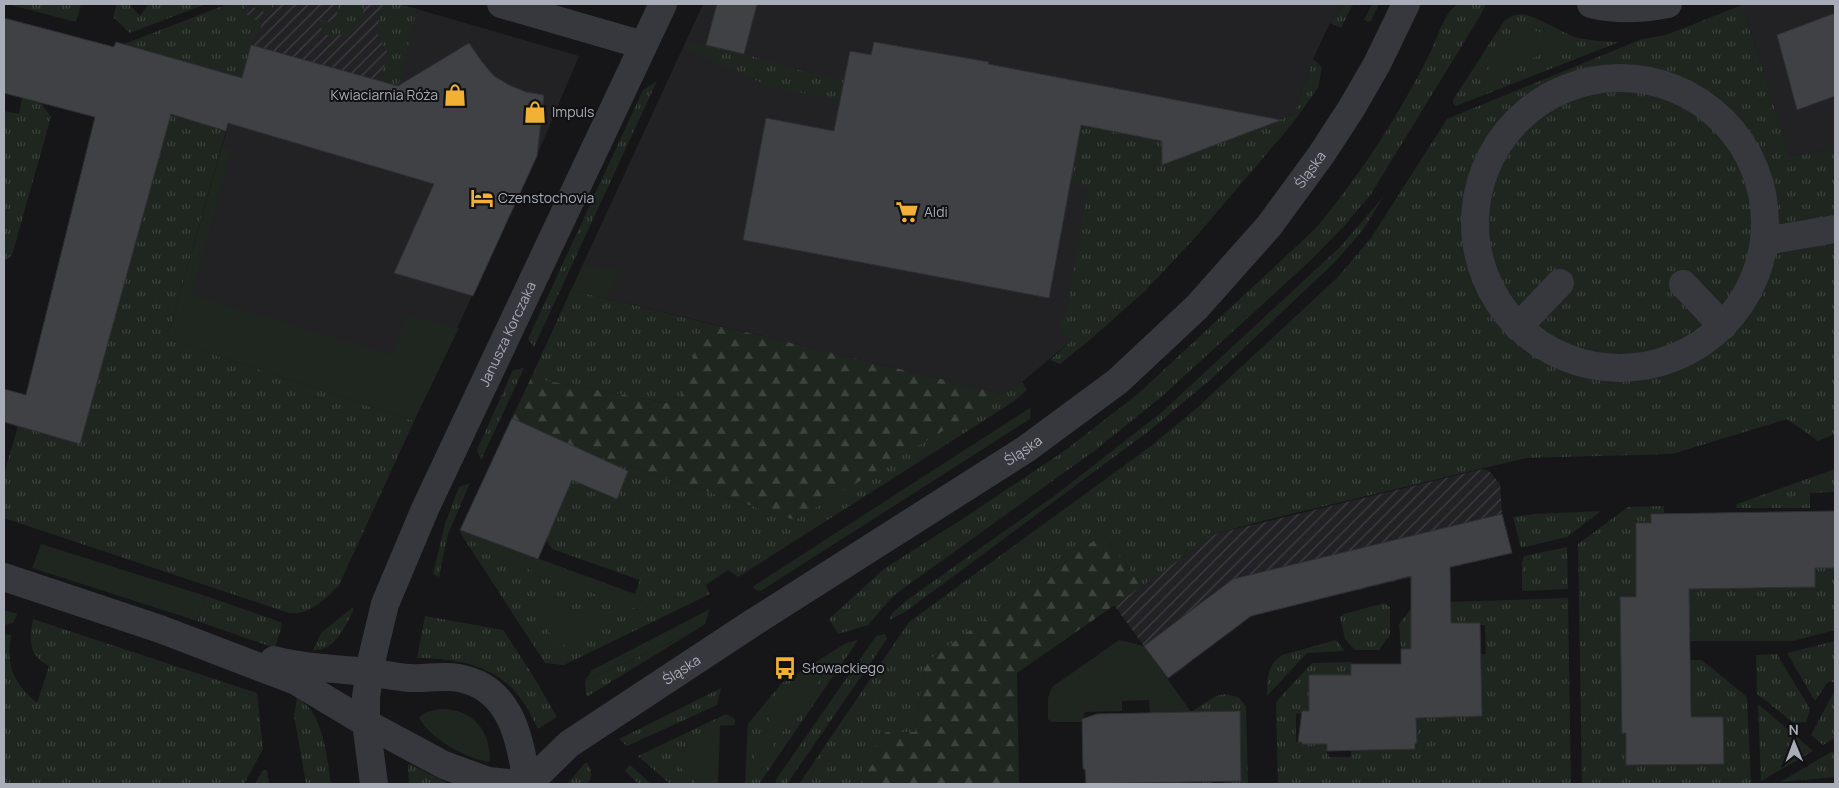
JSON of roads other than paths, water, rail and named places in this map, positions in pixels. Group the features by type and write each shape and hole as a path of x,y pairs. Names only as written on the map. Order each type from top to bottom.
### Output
{"street":[{"path":"501,4 643,46"},
{"name":"Janusza Korczaka","path":"374,784 366,723 369,672 380,623 399,568 428,502 663,4"},
{"name":"Śląska","path":"528,784 569,744 758,619 1026,449 1118,381 1197,308 1269,226 1321,155 1350,109 1377,64 1406,4"},
{"path":"1591,4 1619,9 1647,8 1668,4"},
{"path":"1602,79 1638,79 1655,82 1688,95 1710,109 1740,140 1756,171 1765,205 1765,241 1760,264 1752,287 1739,308 1723,326 1698,346 1669,360 1638,368 1622,369 1590,365 1558,355 1518,327 1497,301 1482,270 1475,237 1479,187 1492,156 1511,127 1537,104 1568,88 1602,79"},
{"path":"1765,241 1835,229"},
{"path":"1518,327 1560,284"},
{"path":"1683,284 1723,326"},
{"path":"4,577 160,629 296,681 366,723 444,765 488,781 518,784"},
{"path":"160,629 292,664 410,678 460,678 486,688 496,696 513,723 521,745 528,784"}],"place":[{"name":"Kwiaciarnia Róża","path":"455,95"},
{"name":"Impuls","path":"535,112"},
{"name":"Czenstochovia","path":"482,198"},
{"name":"Aldi","path":"907,212"},
{"name":"Słowackiego","path":"785,668"}]}
